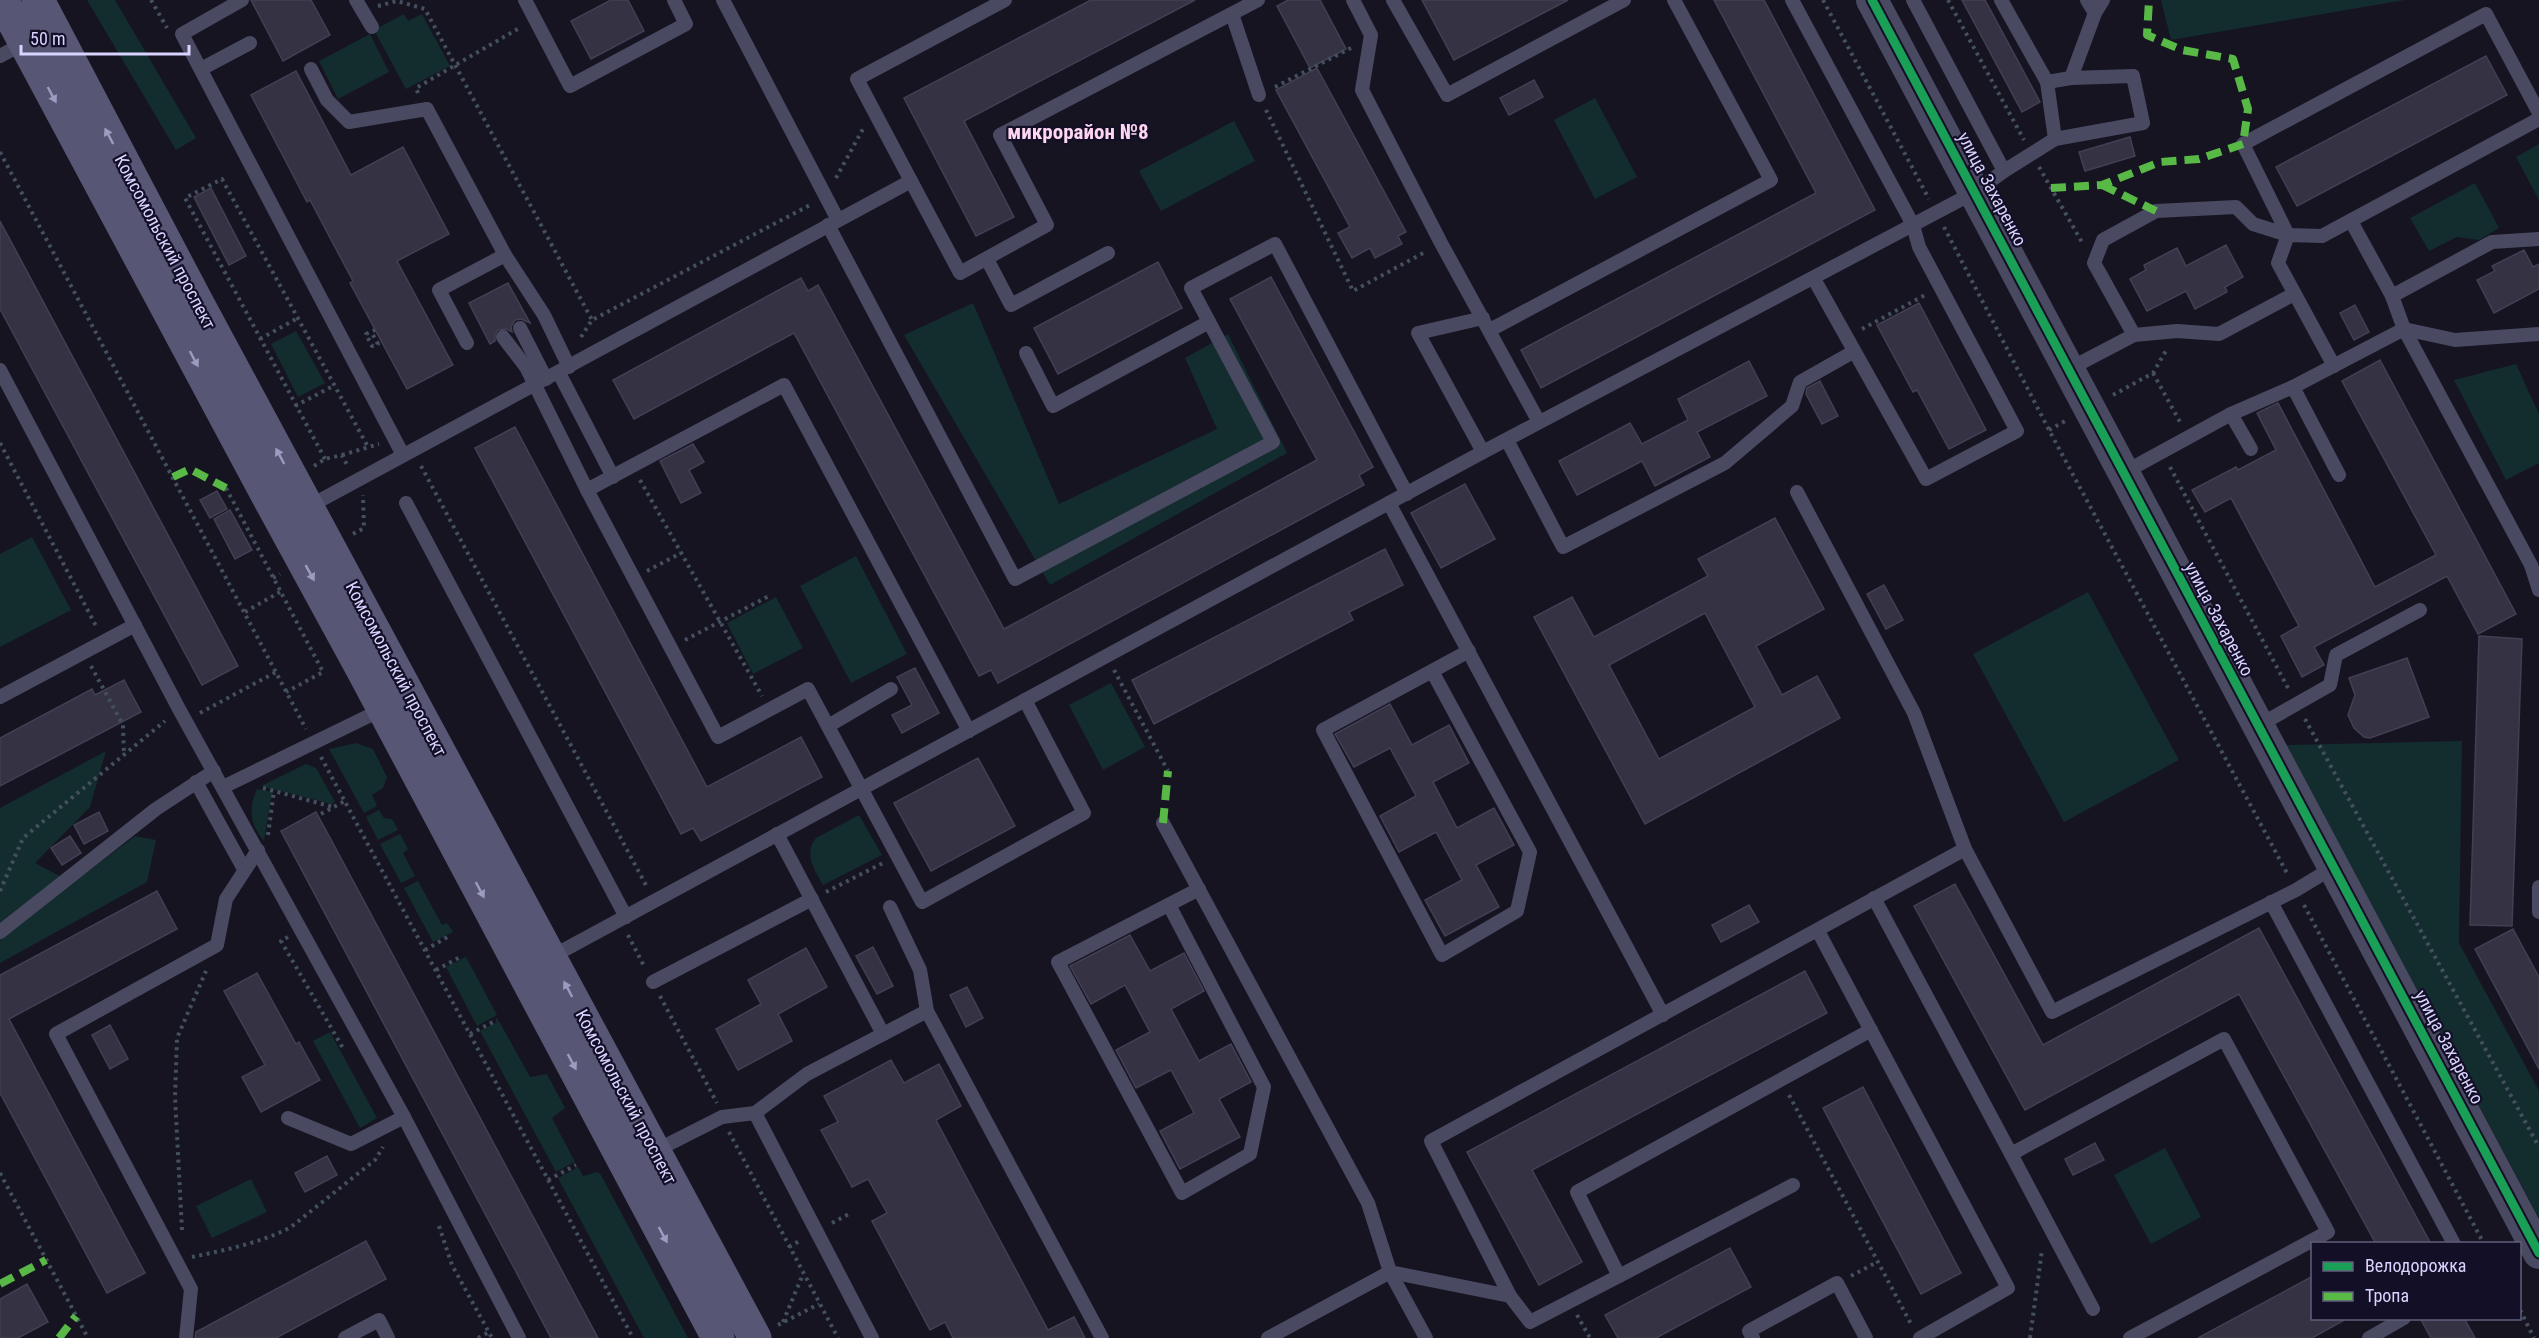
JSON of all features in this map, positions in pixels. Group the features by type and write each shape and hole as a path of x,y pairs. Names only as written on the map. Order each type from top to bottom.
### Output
{"main road":[{"name":"Комсомольский проспект","path":"2,0 12,50 295,514 487,838 732,1297 764,1333"},
{"name":"Комсомольский проспект","path":"38,0 226,356 361,667 718,1338"},
{"path":"147,272 145,260 147,256 155,254 159,257 202,332 226,356"},
{"path":"361,667 393,703 471,847 477,854 483,855 487,851 487,838"},
{"path":"680,1266 701,1287 720,1318 730,1319 734,1315 736,1309 732,1297"}],"street":[{"name":"улица Захаренко","path":"1872,0 2539,1251"}],"lane":[{"path":"242,0 182,34 395,439 408,452"},
{"path":"525,0 570,86 686,24 674,0"},
{"path":"723,0 826,197 833,222 1015,579 1273,442 1191,288 1275,244 1407,494"},
{"path":"1005,0 857,79 960,273 1047,225 1000,135 1258,0"},
{"path":"1353,0 1371,35 1362,90 1441,243 1539,422"},
{"path":"1393,0 1447,95 1624,0"},
{"path":"1490,330 1770,180 1674,0"},
{"path":"1792,0 1913,225 1919,247 2017,431 1926,479 1814,279"},
{"path":"1913,0 2004,171"},
{"path":"2001,0 2047,82 2055,140"},
{"path":"2087,0 2095,13"},
{"path":"2071,78 2095,13 2103,0"},
{"path":"359,5 372,27"},
{"path":"1232,14 1258,95"},
{"path":"2334,366 2278,263 2288,235 2243,144 2486,14 2539,113"},
{"path":"201,69 250,43"},
{"path":"310,69 327,100 349,122 427,109 505,255 544,315 560,349 564,370 613,477"},
{"path":"551,957 1483,452 1975,192 2004,171 2055,140 2143,123 2133,76 2071,78 2047,82"},
{"path":"2134,335 2094,263 2103,240 2156,211 2236,207 2253,225 2288,235 2322,236 2539,119"},
{"path":"295,514 911,181"},
{"path":"2351,221 2392,296 2404,329 2531,565 2539,590"},
{"path":"2392,296 2492,242 2539,239"},
{"path":"987,259 1011,305 1108,253"},
{"path":"467,343 439,291 505,255"},
{"path":"2069,369 2134,335 2177,331 2219,334 2294,294"},
{"path":"1483,318 1418,333 1483,452"},
{"path":"1026,353 1053,406 1209,322"},
{"path":"520,328 540,382 587,490 718,737 808,689 922,902 1084,813 1025,700"},
{"path":"2123,473 2231,414 2293,387 2404,329 2455,340 2539,334"},
{"path":"503,337 540,382"},
{"path":"1507,440 1563,547 1725,463 1792,406 1800,382 1853,352"},
{"path":"0,370 183,715 404,1117 519,1338"},
{"path":"587,490 784,385 969,731"},
{"path":"2293,387 2339,475"},
{"path":"2231,414 2251,449"},
{"path":"1797,492 1914,713 1965,849 2052,1012 2296,890 2334,867"},
{"path":"405,503 626,917"},
{"path":"1389,503 1663,1015"},
{"path":"2258,726 2330,685 2336,656 2420,610"},
{"path":"0,697 135,624"},
{"path":"1432,671 1530,852 1517,911 1442,955 1323,730 1468,651"},
{"path":"828,726 891,689"},
{"path":"223,787 383,709"},
{"path":"0,932 156,809 214,771"},
{"path":"196,782 244,869"},
{"path":"1163,823 1368,1203 1390,1272 1426,1338"},
{"path":"777,834 883,1034"},
{"path":"1793,1185 1571,1303 1530,1322 1510,1296 1431,1141 1965,849"},
{"path":"186,1338 191,1288 180,1261 56,1034 217,945 226,899 258,850"},
{"path":"2539,887 2539,912"},
{"path":"1169,905 1264,1086 1250,1154 1182,1193 1058,962 1169,905 1199,890"},
{"path":"1874,898 2093,1309"},
{"path":"652,981 812,899"},
{"path":"2271,902 2453,1242"},
{"path":"890,907 920,970 927,1011 1102,1338"},
{"path":"1818,930 2008,1288 1917,1333"},
{"path":"655,1151 722,1117 754,1113 807,1074 927,1011"},
{"path":"1619,1276 1577,1192 1871,1030"},
{"path":"2011,1154 2224,1039 2328,1232 2130,1338"},
{"path":"754,1113 872,1338"},
{"path":"288,1118 351,1144 404,1117"},
{"path":"1268,1338 1390,1272 1510,1296"},
{"path":"1753,1338 1749,1331 1837,1283 1866,1338"},
{"path":"345,1338 379,1320 388,1338"},
{"path":"2368,1338 2400,1320"}],"path":[{"path":"151,0 166,28 182,34"},
{"path":"1823,0 2049,430 2483,1242"},
{"path":"1948,0 2094,263"},
{"path":"359,5 397,1 424,9 592,320"},
{"path":"427,109 416,88 455,66 461,60 535,20"},
{"path":"1369,39 1258,95 1353,291 1441,243"},
{"path":"560,349 584,335 592,320 826,197 873,110"},
{"path":"325,459 185,198 222,179 368,447"},
{"path":"1845,338 1940,287"},
{"path":"260,339 298,318"},
{"path":"373,335 378,344 372,346 366,334 375,330"},
{"path":"2049,430 2153,373 2177,331"},
{"path":"2153,373 2188,438"},
{"path":"295,406 335,385"},
{"path":"342,455 395,439"},
{"path":"0,443 104,641"},
{"path":"408,452 655,901"},
{"path":"2162,452 2539,1147"},
{"path":"632,466 770,710"},
{"path":"226,488 323,672 286,692"},
{"path":"634,578 681,553"},
{"path":"245,612 280,592"},
{"path":"670,648 769,596"},
{"path":"83,652 123,725 124,755"},
{"path":"1106,656 1168,771"},
{"path":"0,891 23,838 124,755 183,715 276,672"},
{"path":"236,780 333,807"},
{"path":"258,850 267,844 274,791"},
{"path":"321,814 345,801"},
{"path":"812,899 897,856"},
{"path":"425,950 451,935"},
{"path":"217,945 177,1038 175,1097 180,1261 225,1250 291,1227 375,1160 386,1143"},
{"path":"436,970 462,956"},
{"path":"470,1034 496,1020"},
{"path":"1782,1081 1917,1333"},
{"path":"548,1180 576,1165"},
{"path":"0,1173 88,1338"},
{"path":"2030,1338 2046,1220"},
{"path":"1837,1283 1877,1262"},
{"path":"764,1333 803,1274"},
{"path":"1571,1303 1590,1338"},
{"path":"764,1333 819,1304"},
{"path":"2521,1312 2534,1338"},
{"path":"478,1338 489,1332"}],"green space":[{"path":"87,0 115,0 196,138 176,150"},
{"path":"2161,0 2405,0 2171,40"},
{"path":"404,14 408,21 422,14 450,66 406,89 374,30"},
{"path":"370,34 389,72 338,99 319,61"},
{"path":"1595,98 1637,177 1595,199 1554,120"},
{"path":"1234,121 1255,161 1161,211 1139,171"},
{"path":"2539,144 2539,200 2516,157"},
{"path":"2475,183 2499,228 2479,240 2457,237 2429,251 2410,218"},
{"path":"973,303 1059,504 1217,429 1185,358 1228,334 1287,453 1050,585 904,335"},
{"path":"296,331 325,383 298,397 271,344"},
{"path":"2516,364 2539,414 2539,463 2506,480 2454,380"},
{"path":"32,537 71,610 0,647 0,554"},
{"path":"856,556 907,654 851,683 800,586"},
{"path":"2088,592 2179,760 2064,822 1973,654"},
{"path":"776,597 803,648 753,674 727,623"},
{"path":"1111,683 1145,747 1103,770 1069,705"},
{"path":"2462,741 2459,943 2539,1091 2539,1218 2286,745"},
{"path":"356,743 373,749 387,777 383,788 372,795 377,806 364,813 329,749"},
{"path":"106,751 90,807 35,863 73,883 135,836 156,840 147,882 0,963 0,808"},
{"path":"306,764 316,768 335,802 331,804 261,786"},
{"path":"257,789 272,792 264,841 253,823 252,816 252,803"},
{"path":"379,810 384,818 392,819 398,830 378,840 366,817"},
{"path":"859,815 882,855 823,885 810,856 812,844 816,838"},
{"path":"400,834 408,849 403,853 415,876 401,883 380,844"},
{"path":"418,881 442,925 447,923 453,932 433,942 404,888"},
{"path":"466,957 497,1015 477,1026 446,967"},
{"path":"499,1021 530,1077 547,1074 565,1108 552,1118 575,1162 556,1172 480,1031"},
{"path":"330,1032 377,1118 360,1128 313,1041"},
{"path":"2165,1148 2201,1217 2151,1244 2114,1175"},
{"path":"578,1167 583,1176 598,1172 601,1175 688,1338 644,1338 558,1178"},
{"path":"251,1179 267,1212 212,1238 196,1206"}],"building":[{"path":"251,0 311,0 330,35 283,61"},
{"path":"611,0 628,0 644,31 591,59 571,21"},
{"path":"1091,0 1195,0 964,121 1014,217 976,236 904,98"},
{"path":"1288,0 1320,0 1346,49 1310,68 1277,6"},
{"path":"1422,0 1568,0 1454,60"},
{"path":"1714,0 1764,0 1875,210 1541,388 1521,350 1816,193"},
{"path":"1962,0 1985,0 2040,102 2022,112"},
{"path":"2486,56 2507,95 2297,206 2276,167"},
{"path":"1317,68 1406,232 1398,236 1402,244 1375,258 1370,248 1352,258 1338,233 1350,227 1276,90"},
{"path":"296,71 351,175 403,147 449,234 397,261 453,365 407,389 350,283 353,281 310,200 307,202 251,95"},
{"path":"1534,80 1543,97 1509,115 1500,98"},
{"path":"2130,137 2135,156 2085,171 2079,152"},
{"path":"211,188 246,256 229,265 194,197"},
{"path":"0,221 238,666 202,685 0,309"},
{"path":"2226,245 2243,277 2225,287 2227,292 2195,309 2186,291 2147,311 2130,279 2146,270 2144,265 2177,248 2186,266"},
{"path":"2524,250 2533,267 2539,264 2539,289 2494,313 2477,280 2495,271 2492,266"},
{"path":"1158,262 1182,308 1058,374 1034,328"},
{"path":"1271,277 1373,467 1359,475 1364,485 998,683 991,670 979,676 794,333 634,419 613,380 801,278 808,291 818,285 1004,629 1317,460 1230,299"},
{"path":"508,283 530,323 521,319 515,320 511,327 512,332 506,329 498,330 495,334 495,341 490,344 469,303"},
{"path":"1919,303 1986,430 1949,449 1917,390 1913,392 1877,325"},
{"path":"2355,305 2369,332 2354,340 2340,313"},
{"path":"2380,360 2516,614 2478,634 2447,576 2314,647 2324,665 2302,677 2281,636 2299,626 2231,498 2205,512 2192,490 2236,467 2238,470 2276,450 2257,413 2278,403 2375,587 2436,555 2342,381"},
{"path":"1749,361 1767,396 1697,432 1710,457 1655,486 1642,461 1577,495 1559,461 1630,423 1642,444 1688,420 1678,399"},
{"path":"1820,381 1838,416 1822,424 1806,394 1807,388"},
{"path":"515,427 707,787 801,737 822,777 701,841 693,828 681,834 475,448"},
{"path":"693,444 704,462 689,470 701,493 681,503 660,461"},
{"path":"1465,484 1495,539 1441,568 1411,513"},
{"path":"217,491 227,509 210,518 200,500"},
{"path":"230,510 252,550 235,559 214,519"},
{"path":"1775,518 1824,609 1756,646 1782,695 1817,676 1840,718 1645,824 1534,617 1572,597 1594,637 1708,576 1698,559","holes":["1705,613 1755,707 1659,759 1609,665"]},
{"path":"1385,549 1403,585 1349,612 1353,620 1154,724 1132,680"},
{"path":"1884,585 1903,620 1886,629 1867,594"},
{"path":"2479,636 2522,639 2512,926 2470,925"},
{"path":"2407,658 2429,717 2370,738 2364,737 2354,728 2348,715 2355,695 2349,678"},
{"path":"915,668 939,713 902,733 892,715 912,705 897,677"},
{"path":"124,680 141,712 0,786 0,738 92,689 95,695"},
{"path":"1390,704 1412,745 1449,725 1469,763 1433,782 1457,828 1494,808 1514,845 1476,865 1499,907 1445,936 1425,900 1462,880 1436,832 1399,852 1380,816 1416,796 1390,748 1354,767 1335,734"},
{"path":"978,758 1015,826 931,871 894,803"},
{"path":"99,812 108,831 84,844 74,825"},
{"path":"316,812 598,1338 551,1338 281,831"},
{"path":"70,836 81,853 62,865 51,848"},
{"path":"1955,884 2043,1045 2259,928 2430,1242 2375,1242 2239,994 2025,1110 1914,906"},
{"path":"157,891 177,929 9,1019 145,1273 107,1293 0,1093 0,975"},
{"path":"1749,905 1759,922 1721,942 1712,925"},
{"path":"2513,929 2539,977 2539,1069 2475,949"},
{"path":"1130,935 1150,971 1184,953 1204,991 1171,1009 1199,1061 1231,1044 1251,1082 1219,1099 1240,1137 1180,1169 1160,1131 1194,1113 1171,1070 1136,1088 1116,1050 1150,1032 1125,985 1091,1004 1070,966"},
{"path":"873,947 893,986 877,994 856,956"},
{"path":"806,948 827,987 778,1014 792,1041 738,1070 716,1029 761,1004 748,980"},
{"path":"1805,971 1827,1013 1532,1170 1582,1262 1539,1285 1467,1152"},
{"path":"257,973 296,1044 299,1042 320,1080 261,1112 242,1077 265,1065 224,991"},
{"path":"967,987 983,1018 966,1027 950,995"},
{"path":"110,1025 128,1059 110,1069 92,1035"},
{"path":"891,1060 904,1083 939,1064 961,1106 936,1120 973,1190 1048,1330 1074,1317 1085,1338 953,1338 945,1322 930,1330 872,1221 887,1213 868,1179 852,1187 821,1130 838,1122 824,1096"},
{"path":"1863,1087 1961,1273 1921,1294 1823,1108"},
{"path":"2095,1143 2104,1160 2073,1175 2065,1159"},
{"path":"327,1156 337,1175 305,1192 295,1173"},
{"path":"366,1241 386,1279 276,1338 195,1338 196,1332"},
{"path":"1730,1248 1751,1287 1656,1338 1618,1338 1605,1315"},
{"path":"2311,1277 2311,1320 2344,1320 2312,1338 2198,1338"},
{"path":"27,1284 48,1322 18,1338 0,1338 0,1299"},
{"path":"2421,1320 2465,1320 2475,1338 2431,1338"}],"marked path":[{"path":"2051,188 2102,185 2160,162 2199,159 2243,144 2248,109 2233,59 2182,50 2147,35 2149,0"},
{"path":"2102,185 2156,211"},
{"path":"173,477 190,469 226,488"},
{"path":"1163,823 1168,771"},
{"path":"0,1284 46,1260"},
{"path":"59,1338 76,1316"}],"cycle path":[{"path":"1872,0 2539,1253"}],"district":[{"name":"микрорайон №8","path":"1078,132"}]}
